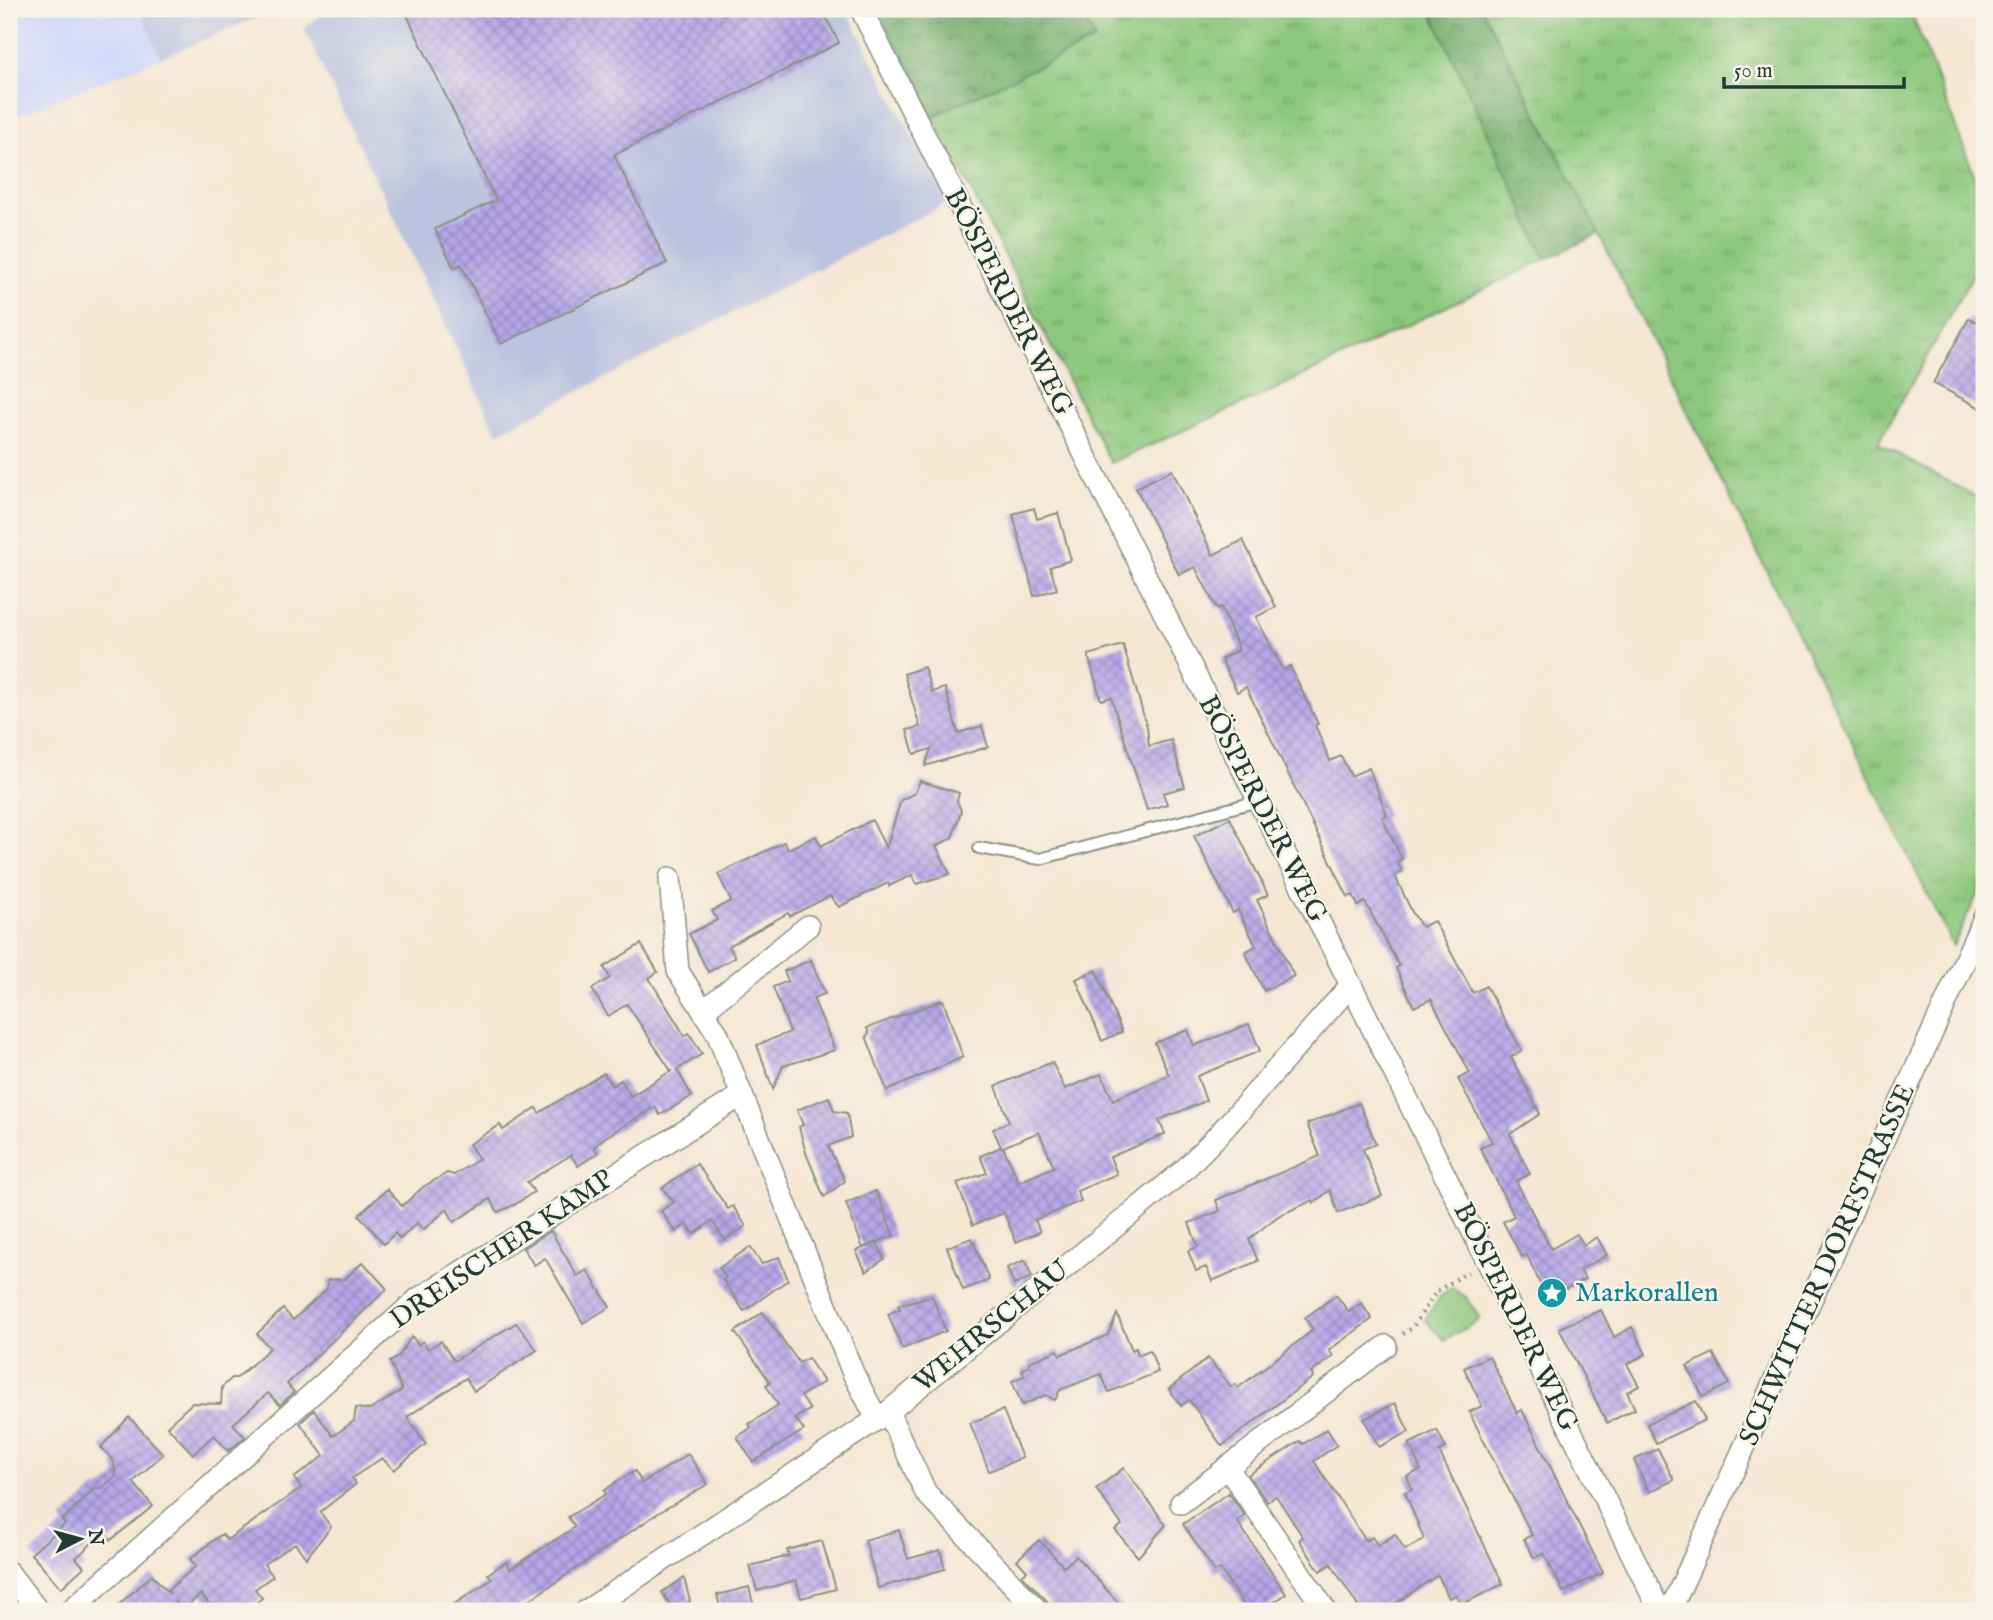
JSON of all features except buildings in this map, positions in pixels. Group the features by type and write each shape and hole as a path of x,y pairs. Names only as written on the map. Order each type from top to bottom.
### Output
{"street":[{"name":"BÖSPERDER WEG","path":"861,9 1351,985 1660,1611"},
{"path":"670,878 678,971 717,1033 853,1373 883,1416 926,1493 1038,1611"},
{"name":"SCHWITTER DORFSTRASSE","path":"1670,1611 1984,918"},
{"path":"703,1011 808,926"},
{"name":"WEHRSCHAU","path":"586,1611 883,1416 1184,1170 1351,985"},
{"name":"DREISCHER KAMP","path":"70,1611 418,1299 742,1095"},
{"path":"1181,1503 1386,1346"},
{"path":"1227,1467 1326,1611"},
{"path":"9,1573 38,1611"}],"lane":[{"path":"979,848 1040,859 1258,801"}],"path":[{"path":"1386,1346 1412,1328 1437,1290 1488,1262"}],"shaded area":[{"path":"9,9 140,9 160,58 9,119"},
{"path":"140,9 277,9 160,58"},
{"path":"328,9 846,9 947,203 497,433 304,29"}],"green space":[{"path":"877,9 1080,9 1095,40 933,116"},
{"path":"1080,9 1430,9 1546,259 1267,393 1111,463 933,116 1094,40"},
{"path":"1430,9 1482,9 1599,234 1546,259"},
{"path":"1482,9 1910,9 1984,200 1984,255 1878,443 1984,501 1984,880 1953,946 1599,234"},
{"path":"1452,1288 1466,1297 1479,1317 1478,1321 1444,1340 1425,1320 1440,1297"}],"place":[{"name":"Markorallen","path":"1552,1293"}]}
